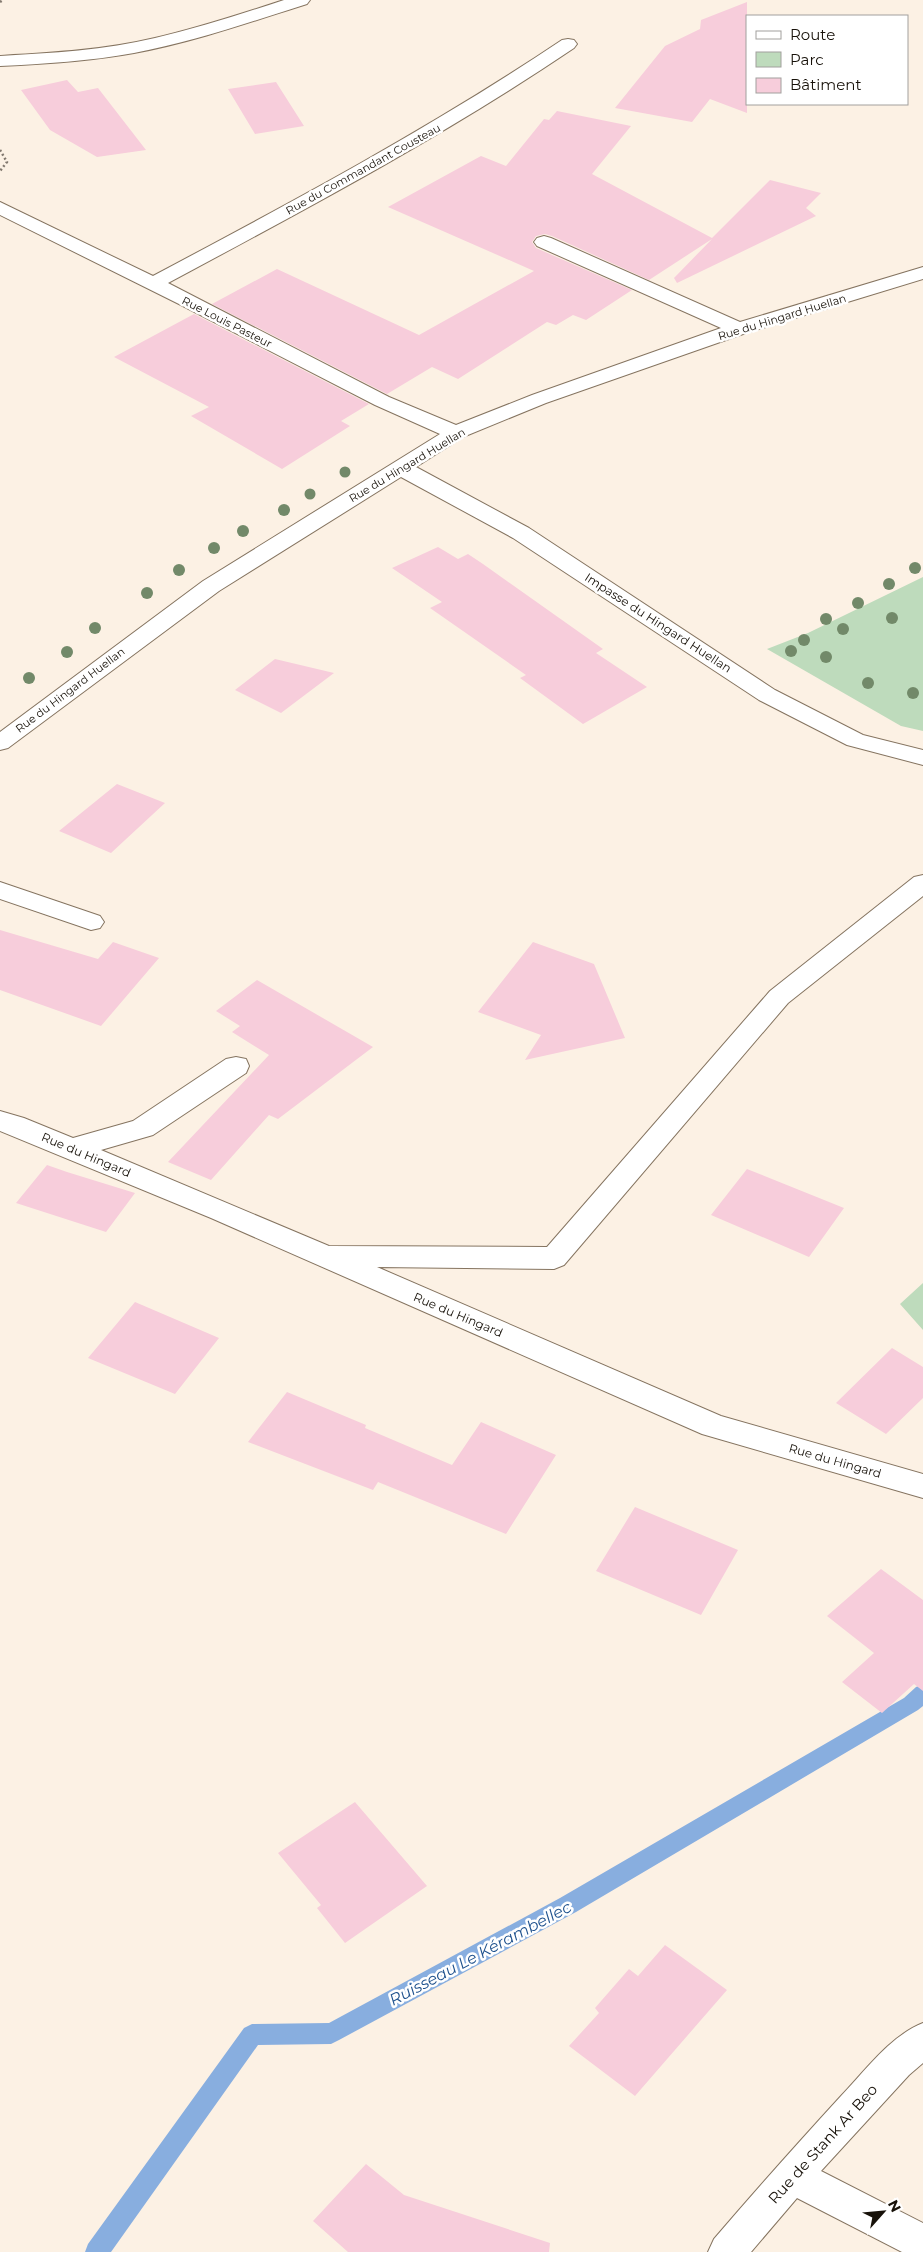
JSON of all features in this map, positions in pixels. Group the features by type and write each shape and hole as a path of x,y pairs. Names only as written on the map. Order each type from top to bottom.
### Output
{"street":[{"path":"0,61 77,56 145,45 177,38 301,0"},
{"name":"Rue du Commandant Cousteau","path":"152,284 383,159 510,84 568,44"},
{"name":"Rue Louis Pasteur","path":"0,208 382,401 456,433"},
{"path":"544,242 739,329"},
{"name":"Rue du Hingard Huellan","path":"0,743 211,586 456,433 539,398 739,329 923,274"},
{"path":"902,280 923,293"},
{"name":"Impasse du Hingard Huellan","path":"401,468 521,533 767,695 855,740 923,758"},
{"path":"321,1255 554,1258 779,997 923,883"},
{"path":"0,890 91,922"},
{"path":"70,1149 143,1128 236,1066"},
{"name":"Rue du Hingard","path":"0,1121 14,1125 221,1211 713,1426 923,1486"},
{"name":"Rue de Stank Ar Beo","path":"727,2252 792,2176 896,2064 923,2040"},
{"path":"792,2176 923,2243"}],"path":[{"path":"0,150 7,162 0,171"}],"green space":[{"path":"923,577 923,731 901,726 767,649 808,633"},
{"path":"923,1283 923,1330 900,1304"}],"building":[{"path":"747,2 747,113 710,99 692,122 615,108 665,46 700,29 701,20"},
{"path":"67,80 78,92 98,88 146,150 97,157 50,130 21,90"},
{"path":"276,82 304,126 255,134 228,89"},
{"path":"557,111 631,126 592,174 712,238 770,180 821,193 806,208 816,216 677,283 674,278 712,239 649,280 552,236 545,234 536,236 532,242 536,248 632,290 586,320 573,315 556,325 547,322 458,379 432,367 387,394 212,304 277,269 419,335 534,271 388,207 481,156 506,166 544,119 549,120"},
{"path":"194,314 369,404 341,421 350,426 282,469 191,416 209,407 114,357"},
{"path":"438,547 458,559 468,554 483,564 603,649 596,653 647,687 583,724 520,678 526,675 430,608 442,602 392,568"},
{"path":"275,659 334,673 281,713 235,690"},
{"path":"117,784 165,803 111,853 59,831"},
{"path":"0,930 98,959 113,942 159,958 101,1026 0,990"},
{"path":"533,942 594,964 625,1038 525,1060 541,1035 478,1012"},
{"path":"257,980 373,1047 278,1119 269,1115 211,1180 168,1162 269,1055 232,1032 240,1026 216,1011"},
{"path":"47,1165 135,1193 106,1232 16,1203"},
{"path":"747,1169 844,1208 809,1257 711,1215"},
{"path":"135,1302 219,1338 175,1394 88,1358"},
{"path":"892,1348 923,1367 923,1398 886,1434 836,1403"},
{"path":"287,1392 366,1425 365,1428 452,1465 481,1422 556,1455 506,1534 378,1482 373,1490 248,1442"},
{"path":"635,1507 738,1550 701,1615 596,1571"},
{"path":"881,1569 923,1600 923,1691 914,1684 882,1713 842,1682 874,1653 827,1616"},
{"path":"355,1802 427,1886 345,1943 317,1908 321,1905 278,1853"},
{"path":"665,1945 727,1990 635,2096 569,2046 599,2013 595,2008 629,1969 638,1976"},
{"path":"366,2164 404,2195 550,2243 549,2252 348,2252 313,2221"}],"waterway":[{"name":"Ruisseau Le Kérambellec","path":"97,2252 252,2035 331,2033 568,1905 911,1704 923,1693"}]}
